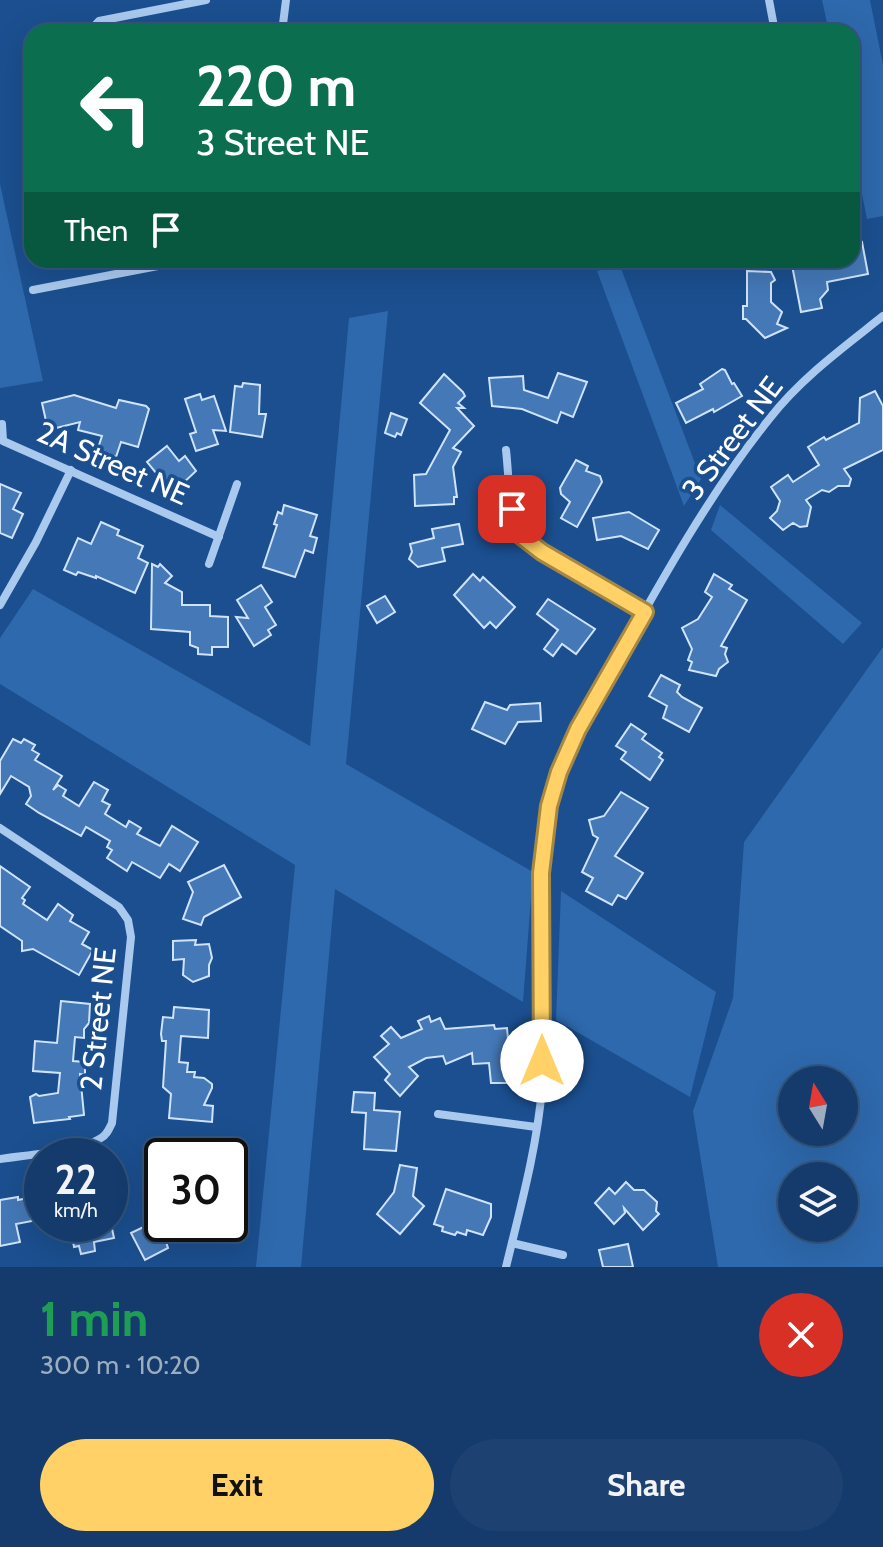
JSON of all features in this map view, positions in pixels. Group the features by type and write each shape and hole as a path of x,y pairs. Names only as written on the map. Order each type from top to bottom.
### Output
{"street":[{"path":"96,24 206,0"},
{"path":"283,24 286,0"},
{"path":"769,0 774,24"},
{"path":"33,290 147,268"},
{"name":"3 Street NE","path":"506,1267 542,1088 541,873 549,806 559,772 578,729 719,488 771,416 827,359 883,316"},
{"name":"2A Street NE","path":"2,424 3,441 219,537"},
{"path":"506,450 512,509 520,535 542,552 645,612"},
{"path":"0,605 48,521 71,470"},
{"name":"2A Street NE","path":"209,564 237,484"},
{"name":"2 Street NE","path":"0,828 119,907 128,920 131,937 112,1123 105,1136 87,1144 0,1159"},
{"path":"438,1114 536,1127"},
{"path":"512,1243 563,1255"}],"shaded area":[{"path":"822,0 870,0 883,65 883,216 867,219 860,184 860,24 827,24"},
{"path":"0,184 43,381 0,388"},
{"path":"621,268 701,479 684,506 597,271"},
{"path":"388,311 346,764 533,872 523,1002 335,889 301,1267 256,1267 295,865 0,684 0,638 33,589 310,746 349,318"},
{"path":"720,505 862,623 843,644 711,530"},
{"path":"883,647 883,1267 718,1267 693,1111 733,998 744,842"},
{"path":"561,891 716,992 690,1097 556,1020"}],"building":[{"path":"860,242 868,274 827,282 828,290 820,299 822,308 801,312 793,268 860,268"},
{"path":"747,271 771,272 775,280 771,283 771,302 782,312 777,324 787,328 765,338 743,319 743,306 747,306"},
{"path":"722,369 742,396 686,423 676,403 703,389 700,384"},
{"path":"558,373 587,382 573,417 561,412 557,423 522,409 492,406 489,378 523,376 524,390 548,398"},
{"path":"444,374 463,392 465,396 458,403 464,408 457,408 474,426 453,448 461,452 453,467 457,497 454,497 454,504 415,506 414,475 426,474 450,430 420,403"},
{"path":"243,383 260,385 259,414 266,414 262,437 230,432 235,386 242,387"},
{"path":"875,391 883,406 883,450 844,469 851,479 849,486 838,486 829,492 822,490 806,500 811,507 807,526 800,527 793,523 783,530 770,518 777,511 780,501 771,487 788,475 793,482 819,465 808,447 859,423 860,398"},
{"path":"200,394 202,400 214,396 226,431 213,430 218,444 196,451 190,434 196,432 185,399"},
{"path":"74,395 116,408 119,400 146,406 149,409 138,447 121,442 116,457 97,451 102,436 78,430 80,422 48,430 42,403"},
{"path":"391,413 407,419 401,435 397,433 395,437 385,433"},
{"path":"167,446 179,461 185,456 196,471 179,487 175,482 165,484 147,462"},
{"path":"576,460 588,466 586,471 600,476 602,482 577,527 561,518 570,502 561,494 560,488"},
{"path":"0,484 21,493 13,509 23,514 12,538 0,533"},
{"path":"284,505 317,515 310,536 317,538 313,553 305,550 295,577 263,567 277,525 274,524 278,512 282,514"},
{"path":"629,512 659,530 648,549 621,536 597,540 593,518"},
{"path":"101,522 119,530 117,535 143,546 138,558 148,563 135,593 96,576 78,572 76,575 64,570 78,538 91,544"},
{"path":"459,524 463,544 442,548 445,561 418,567 409,559 412,552 410,544 434,538 432,529"},
{"path":"152,564 158,567 160,564 172,576 165,583 182,592 182,605 210,605 210,616 228,617 228,647 212,647 212,655 198,654 198,648 190,645 190,632 151,629"},
{"path":"473,574 480,581 483,577 515,607 496,628 490,622 484,628 454,595"},
{"path":"714,574 732,585 729,589 747,600 721,646 727,648 725,654 728,662 716,676 689,670 692,662 688,660 692,649 682,628 698,619 712,597 705,592"},
{"path":"261,585 272,602 265,607 276,625 268,630 271,635 254,646 236,617 248,618 237,600"},
{"path":"385,596 395,612 377,623 367,606"},
{"path":"548,599 595,629 576,654 562,644 553,656 544,649 558,630 537,614"},
{"path":"661,675 680,685 677,692 702,708 689,732 663,718 667,706 649,696"},
{"path":"485,702 507,710 510,705 540,703 541,721 518,722 505,744 472,729"},
{"path":"631,724 646,734 642,739 662,753 659,757 663,760 650,780 621,759 626,752 616,746"},
{"path":"13,739 21,743 24,739 35,745 32,750 39,754 35,760 62,776 53,790 58,785 66,790 63,796 79,806 94,782 108,790 102,801 110,805 105,814 126,827 129,821 141,828 137,834 160,846 172,826 198,842 180,871 169,864 160,878 132,862 127,871 107,858 112,850 107,847 110,841 86,827 81,836 39,813 26,804 31,796 29,787 11,776 0,794 0,761"},
{"path":"621,792 648,808 615,856 643,873 626,899 618,895 612,905 586,891 593,878 582,872 598,838 593,835 589,820 604,816"},
{"path":"224,865 241,897 204,917 201,925 183,919 193,892 188,882"},
{"path":"0,866 30,887 22,898 25,900 23,904 47,920 58,904 73,915 70,921 89,932 82,944 93,950 79,975 33,949 22,951 22,941 0,926"},
{"path":"196,940 195,945 209,944 212,958 209,976 193,982 183,975 184,959 173,960 173,941"},
{"path":"61,1001 90,1004 84,1038 75,1037 73,1061 85,1062 85,1075 80,1074 84,1115 34,1123 30,1097 58,1093 60,1073 33,1071 35,1041 57,1043"},
{"path":"174,1007 209,1010 208,1038 181,1036 179,1062 188,1063 187,1072 195,1072 194,1077 204,1078 212,1084 204,1105 213,1106 212,1122 169,1118 171,1094 163,1087 166,1041 162,1041 161,1034 163,1017 173,1018"},
{"path":"429,1016 431,1022 440,1018 445,1029 494,1025 495,1029 507,1028 508,1038 516,1037 518,1083 491,1083 489,1063 473,1064 472,1053 446,1064 443,1056 426,1058 409,1067 418,1076 400,1096 385,1080 390,1074 374,1057 389,1044 381,1036 391,1027 401,1038 422,1029 418,1021"},
{"path":"354,1092 375,1093 374,1110 400,1112 396,1151 364,1149 366,1113 352,1112"},
{"path":"400,1165 417,1168 413,1196 424,1206 400,1234 377,1214 394,1192"},
{"path":"626,1182 634,1190 644,1190 657,1202 656,1211 659,1214 643,1230 624,1208 625,1213 614,1224 595,1203 609,1188 615,1194"},
{"path":"446,1189 491,1204 491,1217 483,1235 467,1230 466,1235 457,1232 455,1235 442,1231 443,1227 434,1224"},
{"path":"24,1199 24,1222 16,1224 20,1242 0,1246 0,1200"},
{"path":"144,1227 144,1242 166,1242 168,1248 145,1260 131,1233"},
{"path":"73,1242 94,1242 95,1251 81,1254 79,1246 74,1247"},
{"path":"628,1244 633,1267 603,1267 599,1250"}],"route":[{"path":"512,509 520,535 542,552 645,612 578,729 552,792 543,838 541,873 542,1061"}]}
